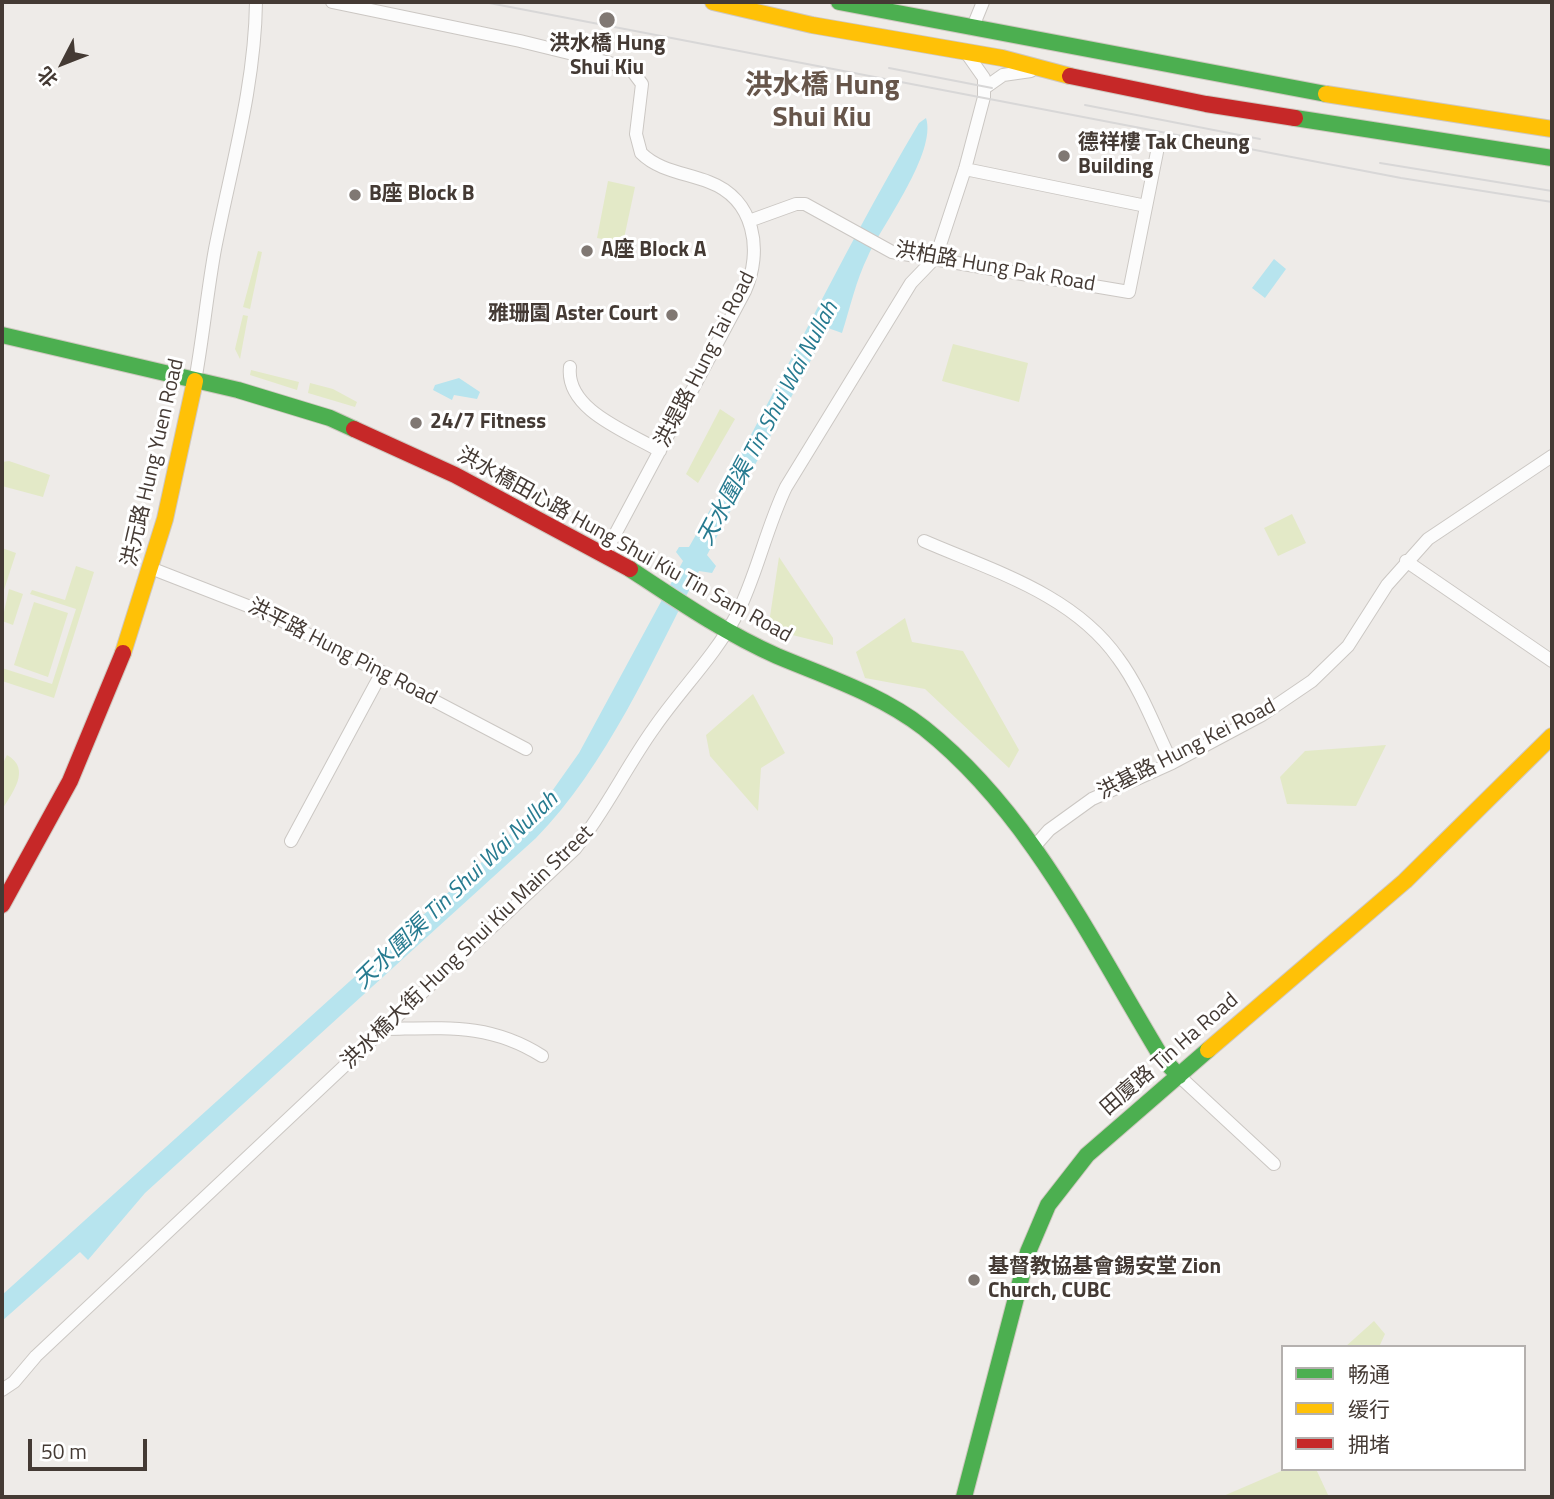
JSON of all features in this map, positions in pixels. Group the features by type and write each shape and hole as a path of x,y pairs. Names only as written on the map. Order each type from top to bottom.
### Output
{"street":[{"name":"洪元路 Hung Yuen Road","path":"2,905 52,817 89,741 121,663 153,569 181,461 215,252 250,82 256,44 256,2"},
{"name":"洪堤路 Hung Tai Road","path":"332,2 467,29 630,68 642,84 636,134 640,153 659,166 713,183 728,193 749,221 755,238 753,274 604,555"},
{"path":"713,2 812,25 1023,62 1041,70 1277,117 1552,158"},
{"path":"812,25 834,21 845,11 844,2"},
{"path":"844,2 972,29 1375,103 1552,129"},
{"path":"844,2 856,17 879,24 905,40"},
{"path":"972,29 983,2"},
{"path":"965,51 980,69 986,87 1003,75 1041,70"},
{"name":"洪水橋大街 Hung Shui Kiu Main Street","path":"2,1390 387,1029 575,849 600,818 652,730 728,631 740,608 772,516 786,486 911,283 936,257 965,169 986,87"},
{"path":"965,169 1146,206 1158,147"},
{"name":"洪柏路 Hung Pak Road","path":"749,221 798,203 833,218 891,252 936,257 1129,292 1146,206"},
{"name":"洪水橋田心路 Hung Shui Kiu Tin Sam Road","path":"2,335 238,390 330,418 455,475 625,566 728,631 775,655 844,681 922,727 964,764 1034,847 1162,1058 1179,1076"},
{"path":"570,367 572,391 581,404 660,451"},
{"name":"洪基路 Hung Kei Road","path":"1034,847 1049,830 1092,799 1172,762 1262,715 1312,681 1348,646 1387,585 1427,539 1552,456"},
{"path":"924,541 1051,597 1088,624 1111,648 1130,676 1172,762"},
{"path":"1406,561 1552,661"},
{"name":"洪平路 Hung Ping Road","path":"153,569 233,598 383,672 526,749"},
{"path":"291,841 383,672"},
{"name":"田廈路 Tin Ha Road","path":"964,1497 1028,1252 1046,1204 1071,1169 1405,881 1552,736"},
{"path":"387,1029 482,1030 509,1038 542,1056"},
{"path":"1179,1076 1274,1164"}],"green space":[{"path":"608,181 635,187 623,243 597,238"},
{"path":"258,251 262,252 250,309 243,307"},
{"path":"243,315 248,316 240,359 235,349"},
{"path":"953,344 1028,363 1019,402 942,381"},
{"path":"251,370 299,382 297,390 250,375"},
{"path":"310,383 333,389 357,402 355,407 308,393"},
{"path":"720,409 735,419 698,483 686,474"},
{"path":"9,461 50,475 43,497 2,486 2,462"},
{"path":"1292,514 1306,543 1278,556 1264,528"},
{"path":"2,548 16,553 2,596"},
{"path":"779,557 833,638 833,645 780,632 769,623"},
{"path":"76,566 94,572 54,698 2,681 2,668 52,684 76,609 30,594 32,590 65,600"},
{"path":"9,589 23,594 13,625 2,621"},
{"path":"34,602 68,613 48,677 14,665"},
{"path":"905,618 912,642 963,651 1019,750 1009,768 925,689 865,678 856,652"},
{"path":"753,694 785,753 761,768 758,811 710,756 706,735"},
{"path":"1386,745 1356,806 1287,804 1280,777 1305,751"},
{"path":"7,755 18,767 19,774 15,789 2,810 2,765"},
{"path":"1374,1321 1385,1334 1380,1345 1347,1345"},
{"path":"1281,1471 1317,1471 1329,1497 1221,1497"}],"water":[{"name":"天水圍渠 Tin Shui Wai Nullah","path":"926,118 924,149 907,188 864,265 842,333 828,328 707,555 716,566 712,573 699,571 627,711 585,779 536,838 145,1193 88,1260 80,1252 2,1321 2,1295 483,861 550,794 579,753 683,561 676,552 679,547 689,547 719,495 889,175 919,123"},
{"path":"1274,259 1286,269 1265,298 1252,288"},
{"path":"459,378 480,392 477,399 454,395 452,400 433,390 435,385"}],"tram line":[{"path":"484,2 1401,178 1552,202"},
{"path":"889,68 992,88"},
{"path":"1085,105 1260,139"},
{"path":"1380,163 1552,191"}],"traffic: fast":[{"path":"839,2 1326,94"},
{"path":"1295,118 1552,158"},
{"path":"2,335 238,390 330,418 354,429"},
{"path":"630,569 739,637 890,705 924,728 962,762 1028,839 1084,925 1162,1058 1179,1076"},
{"path":"964,1497 1028,1252 1048,1205 1087,1155 1208,1050"}],"traffic: slow":[{"path":"713,2 812,25 1002,58 1070,76"},
{"path":"1326,94 1552,129"},
{"path":"123,653 165,519 195,381"},
{"path":"1208,1050 1405,881 1552,736"}],"traffic: jam":[{"path":"1070,76 1206,104 1295,118"},
{"path":"354,429 455,475 630,569"},
{"path":"2,905 70,781 123,653"}],"place":[{"name":"洪水橋 Hung Shui Kiu","path":"607,20"},
{"name":"德祥樓 Tak Cheung Building","path":"1064,156"},
{"name":"B座 Block B","path":"355,195"},
{"name":"A座 Block A","path":"587,251"},
{"name":"雅珊園 Aster Court","path":"672,315"},
{"name":"24/7 Fitness","path":"416,423"},
{"name":"基督教協基會錫安堂 Zion Church, CUBC","path":"974,1280"}],"district":[{"name":"洪水橋 Hung Shui Kiu","path":"822,103"}]}
